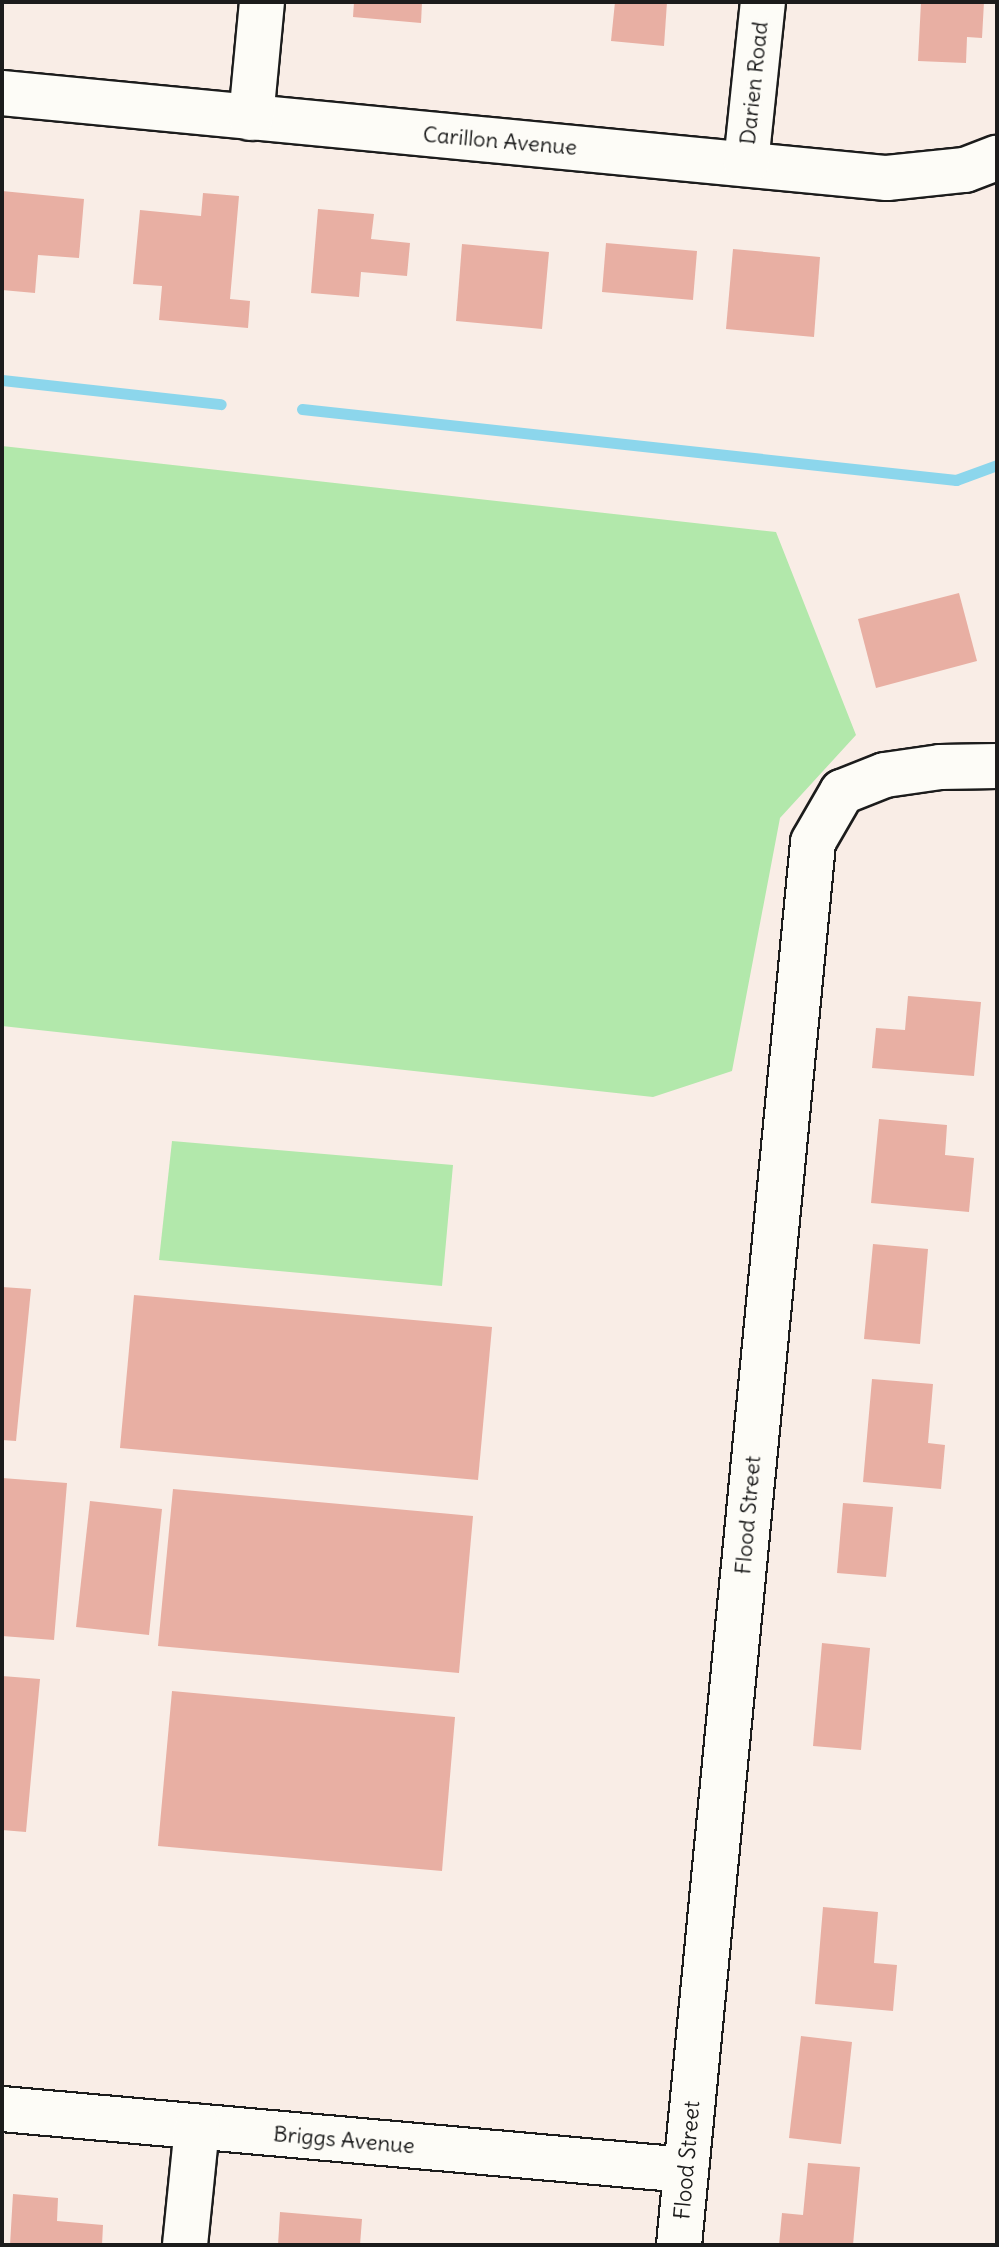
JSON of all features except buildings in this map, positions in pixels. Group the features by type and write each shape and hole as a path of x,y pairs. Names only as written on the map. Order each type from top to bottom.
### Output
{"street":[{"path":"251,118 262,2"},
{"name":"Darien Road","path":"746,163 763,2"},
{"name":"Carillon Avenue","path":"2,93 887,178 965,170 997,158"},
{"name":"Flood Street","path":"679,2245 813,842 842,792 885,775 940,767 997,766"},
{"name":"Briggs Avenue","path":"2,2109 686,2170"},
{"path":"185,2245 197,2127"}],"green space":[{"path":"2,446 776,532 856,735 780,818 732,1071 653,1097 2,1026"},
{"path":"172,1141 453,1165 442,1286 159,1260"}],"waterway":[{"path":"2,380 221,404"},
{"path":"302,409 956,480 997,465"}]}
